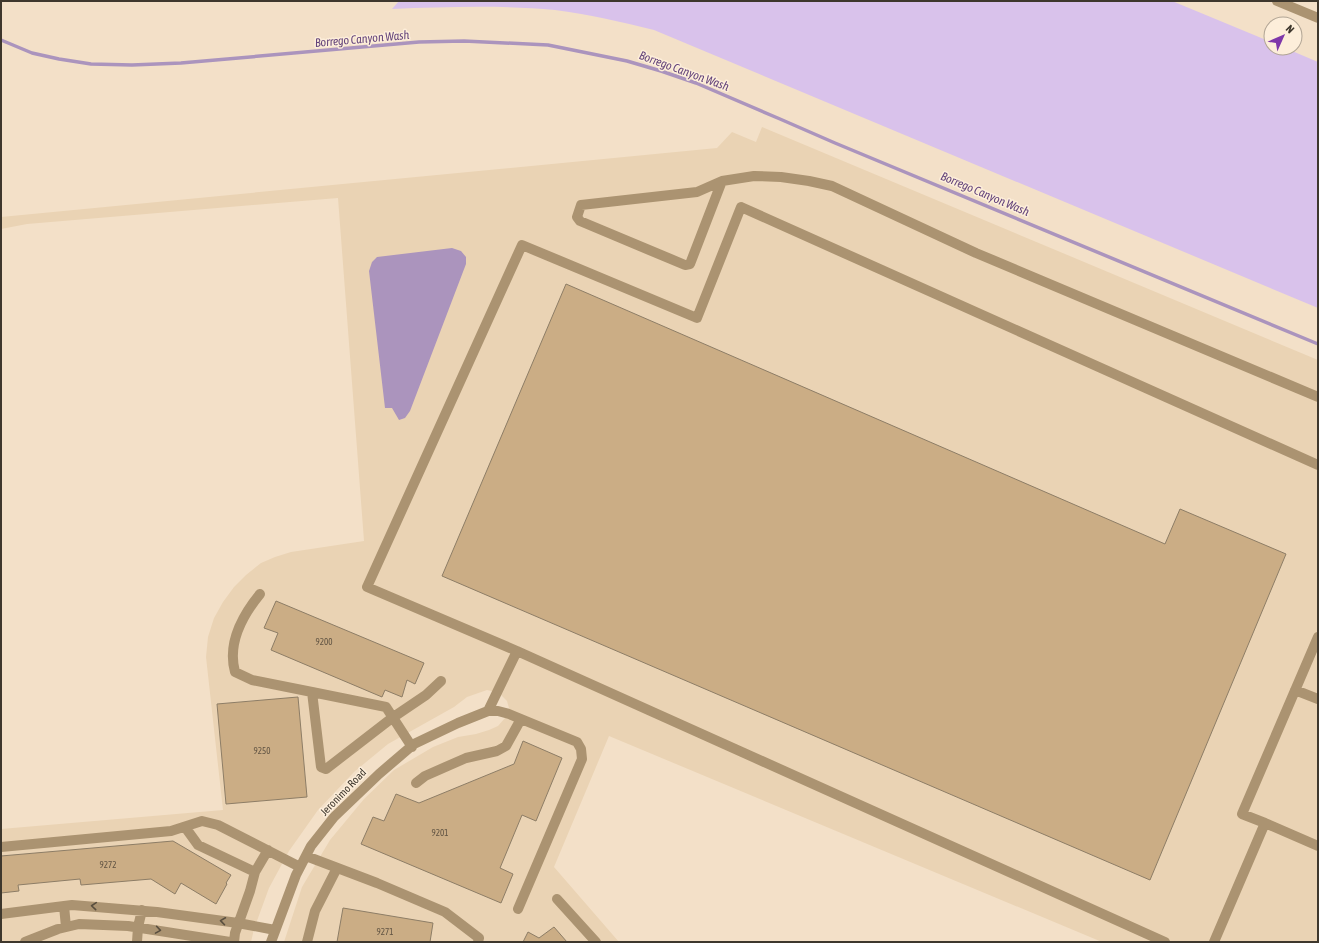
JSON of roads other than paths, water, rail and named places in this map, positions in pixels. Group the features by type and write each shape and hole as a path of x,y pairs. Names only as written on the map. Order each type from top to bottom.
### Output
{"street":[{"path":"1277,1 1318,18"},
{"path":"722,181 690,264 685,265 580,221 577,217 581,205 697,192 722,181 754,176 781,177 832,186 976,253 1318,397"},
{"path":"1165,942 516,651 367,587 522,245 697,318 741,207 1318,465"},
{"path":"260,594 248,608 237,630 232,661 235,672 252,680 386,707 412,747"},
{"path":"1318,637 1242,814 1318,846"},
{"path":"516,651 488,711 504,712 577,742 581,749 582,759 518,909"},
{"path":"312,692 321,767 326,769 393,717 426,695 441,681"},
{"path":"1295,690 1318,699"},
{"name":"Jeronimo Road","path":"271,942 300,867 311,846 334,817 379,774 412,747 458,723 488,711"},
{"path":"416,783 425,776 466,758 497,751 506,746 521,719"},
{"path":"1,847 172,831 202,821 218,825 300,867"},
{"path":"1214,942 1265,823"},
{"path":"185,827 198,845 255,872"},
{"path":"234,942 238,923 255,872 268,850"},
{"path":"306,856 377,883 445,912 479,938 478,942"},
{"path":"307,942 315,911 337,868"},
{"path":"557,899 596,942"},
{"path":"1,914 72,905 142,910 238,923 275,930"},
{"path":"64,906 66,927"},
{"path":"137,942 138,927 142,910"},
{"path":"24,942 58,929 79,924 138,927 230,942"}],"waterway":[{"name":"Borrego Canyon Wash","path":"1,40 32,53 91,64 132,65 181,63 419,42 464,41 548,45 627,61 696,83 835,143 1318,344"}]}
